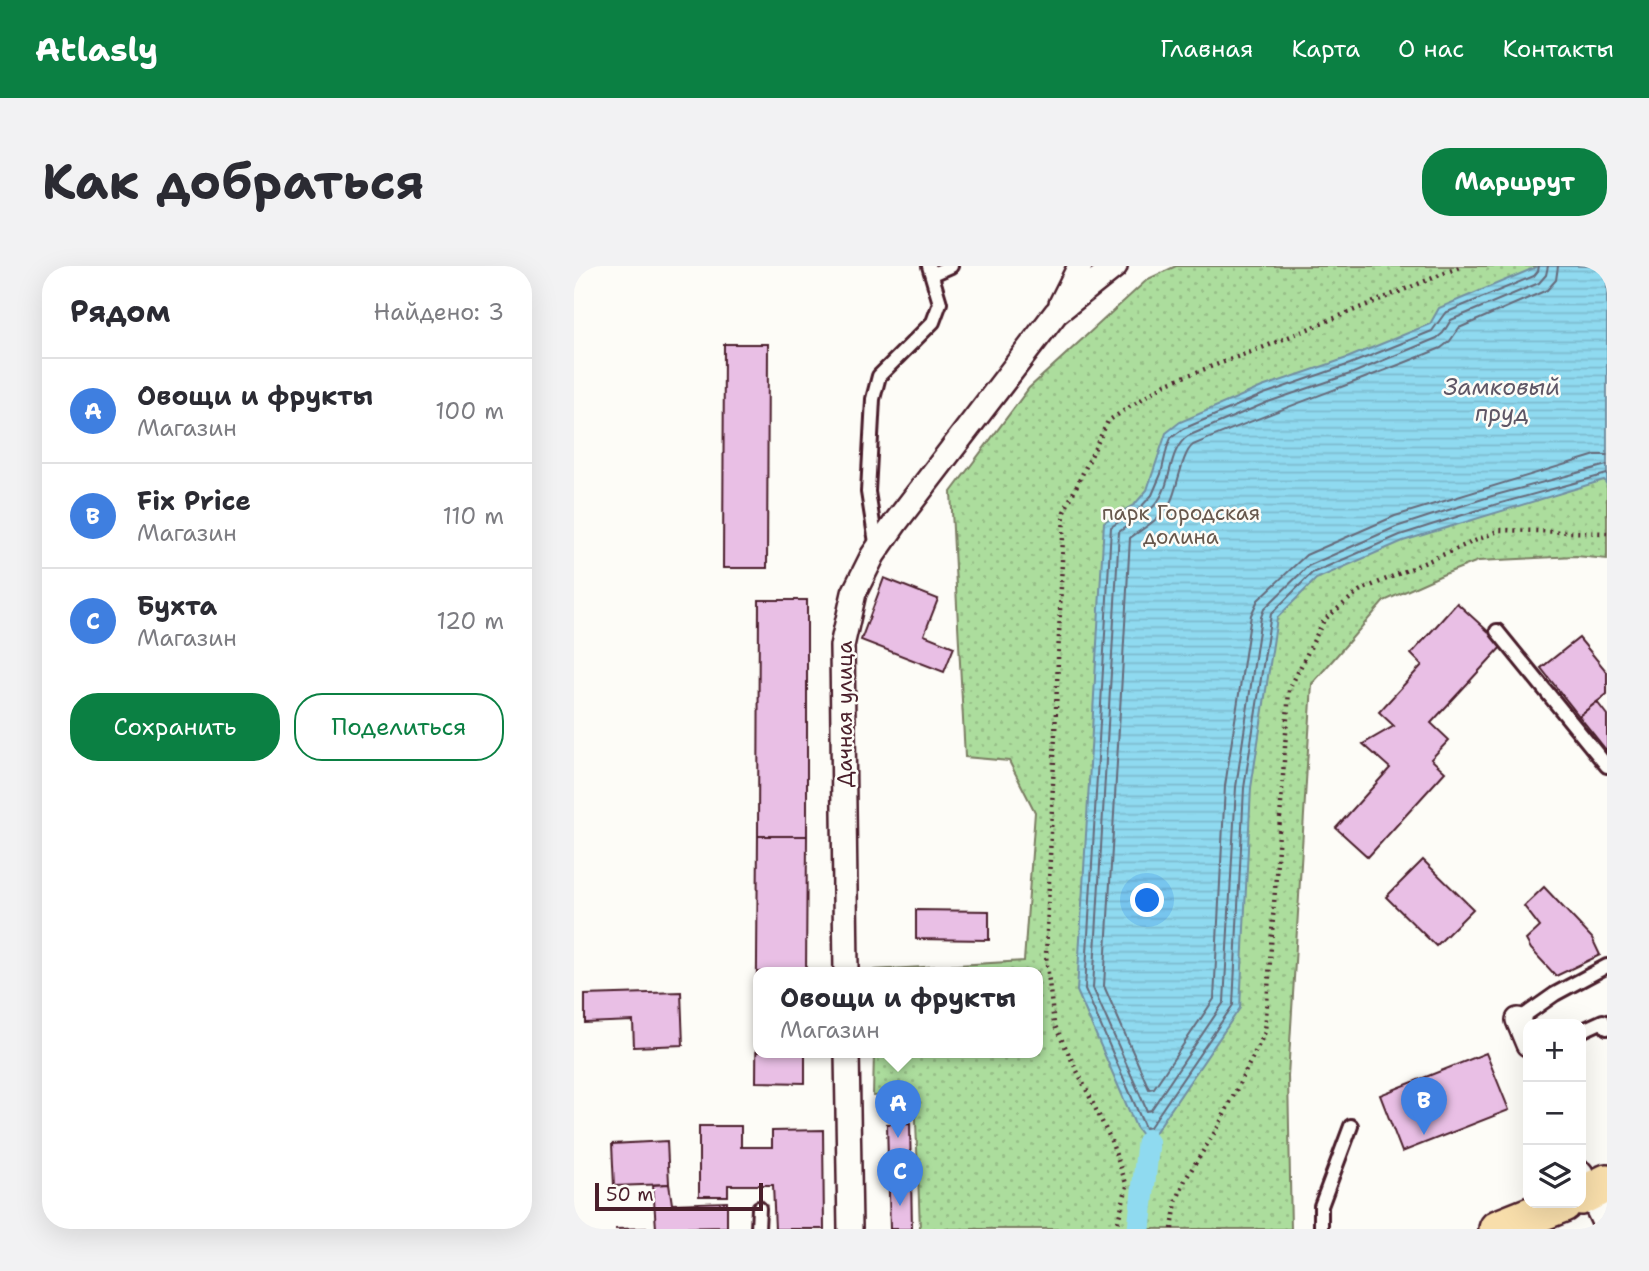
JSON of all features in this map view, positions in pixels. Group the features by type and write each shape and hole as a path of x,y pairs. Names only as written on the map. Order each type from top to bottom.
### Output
{"main road":[{"path":"1498,1229 1543,1208"}],"street":[{"name":"Дачная улица","path":"846,967 842,646 854,593 877,549 896,522 1056,313 1080,266"},
{"name":"Дачная улица","path":"1056,313 1115,266"},
{"path":"1518,1020 1523,1032"},
{"path":"848,1058 850,1229"},
{"path":"1586,1192 1607,1229"}],"lane":[{"path":"877,549 868,492 873,399 879,376 933,323 940,303 931,270 951,266"},
{"path":"1497,631 1607,765"},
{"path":"1518,1020 1555,993 1607,966"},
{"path":"1586,1029 1604,1021 1607,1028"},
{"path":"1321,1229 1321,1206 1351,1126"},
{"path":"758,1229 759,1208"}],"path":[{"path":"1116,1229 1127,1186 1110,1138 1054,1024 1046,956 1064,512 1108,421 1167,383 1264,347 1462,266"},
{"path":"1172,1229 1176,1202 1185,1180 1218,1127 1265,1032 1289,690 1324,620 1359,592 1500,530 1607,533"}],"green space":[{"name":"парк Городская долина","path":"1176,266 1607,266 1607,559 1576,556 1478,561 1442,575 1384,601 1312,684 1288,1076 1291,1229 920,1229 915,1094 873,1096 874,1058 1043,1058 1043,967 924,967 1024,961 1035,812 1009,761 965,757 951,492 1029,388 1148,279"}],"water":[{"name":"Замковый пруд","path":"1539,266 1607,266 1607,485 1604,480 1403,541 1316,579 1277,618 1251,788 1240,1008 1148,1143 1136,1127 1077,991 1104,522 1135,504 1147,490 1166,433 1180,422 1262,387 1347,358 1430,324 1439,308"}],"building":[{"path":"724,344 768,344 767,568 723,568"},
{"path":"884,578 938,599 924,635 954,647 944,672 861,640"},
{"path":"759,600 807,600 807,836 758,836"},
{"path":"1457,603 1503,645 1431,723 1449,740 1431,759 1445,772 1368,857 1336,828 1390,768 1363,744 1394,726 1379,712 1422,665 1411,654"},
{"path":"1579,638 1607,672 1607,694 1579,716 1541,668"},
{"path":"1597,702 1607,715 1607,751 1579,716"},
{"path":"758,836 807,836 806,967 757,967"},
{"path":"1423,860 1473,909 1436,946 1386,897"},
{"path":"1544,887 1592,938 1600,955 1556,976 1526,940 1540,927 1524,906"},
{"path":"916,910 989,911 989,940 916,939"},
{"path":"681,992 683,1045 634,1047 633,1021 585,1023 585,995"},
{"path":"1486,1053 1509,1110 1402,1152 1380,1095"},
{"path":"756,1058 805,1058 805,1083 756,1082"},
{"path":"910,1123 912,1229 890,1229 887,1124"},
{"path":"699,1126 741,1126 741,1147 772,1147 772,1131 823,1130 824,1229 775,1229 773,1185 728,1185 728,1196 699,1196"},
{"path":"667,1141 669,1184 614,1186 612,1144"},
{"path":"669,1184 672,1204 727,1202 727,1227 615,1229 656,1228 653,1185"}],"waterway":[{"path":"1139,1229 1148,1143"}],"place":[{"name":"Fix Price","path":"1424,1135"},
{"name":"Овощи и фрукты","path":"898,1138"},
{"name":"Бухта","path":"900,1206"}]}
